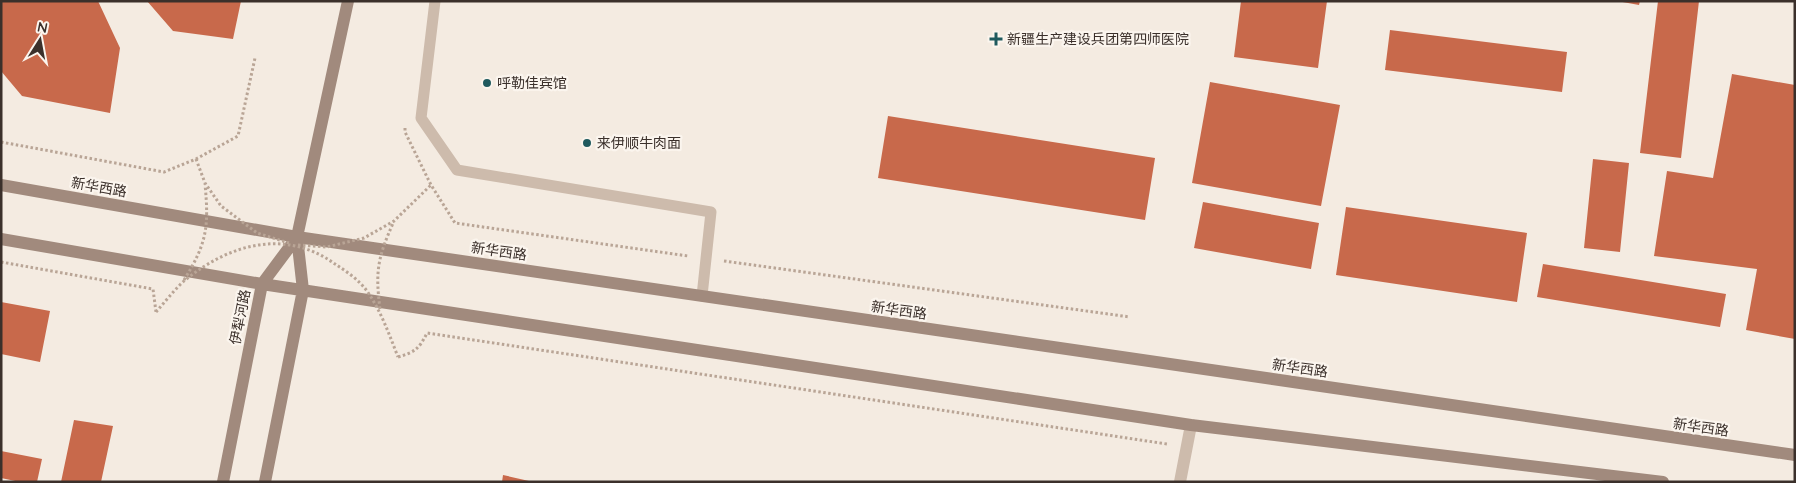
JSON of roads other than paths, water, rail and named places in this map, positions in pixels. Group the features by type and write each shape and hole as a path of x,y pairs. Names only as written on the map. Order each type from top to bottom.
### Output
{"main road":[{"path":"265,482 303,290 295,241 348,1"},
{"name":"新华西路","path":"1,185 295,241 702,296 1795,456"},
{"path":"1,239 262,284 1191,425 1662,482"},
{"name":"伊犁河路","path":"223,482 262,284 295,241"}],"street":[{"path":"1180,482 1191,425"}],"lane":[{"path":"435,1 421,118 456,170 711,212 702,296"}],"place":[{"name":"新疆生产建设兵团第四师医院","path":"996,39"},
{"name":"呼勒佳宾馆","path":"487,83"},
{"name":"来伊顺牛肉面","path":"587,143"}]}
